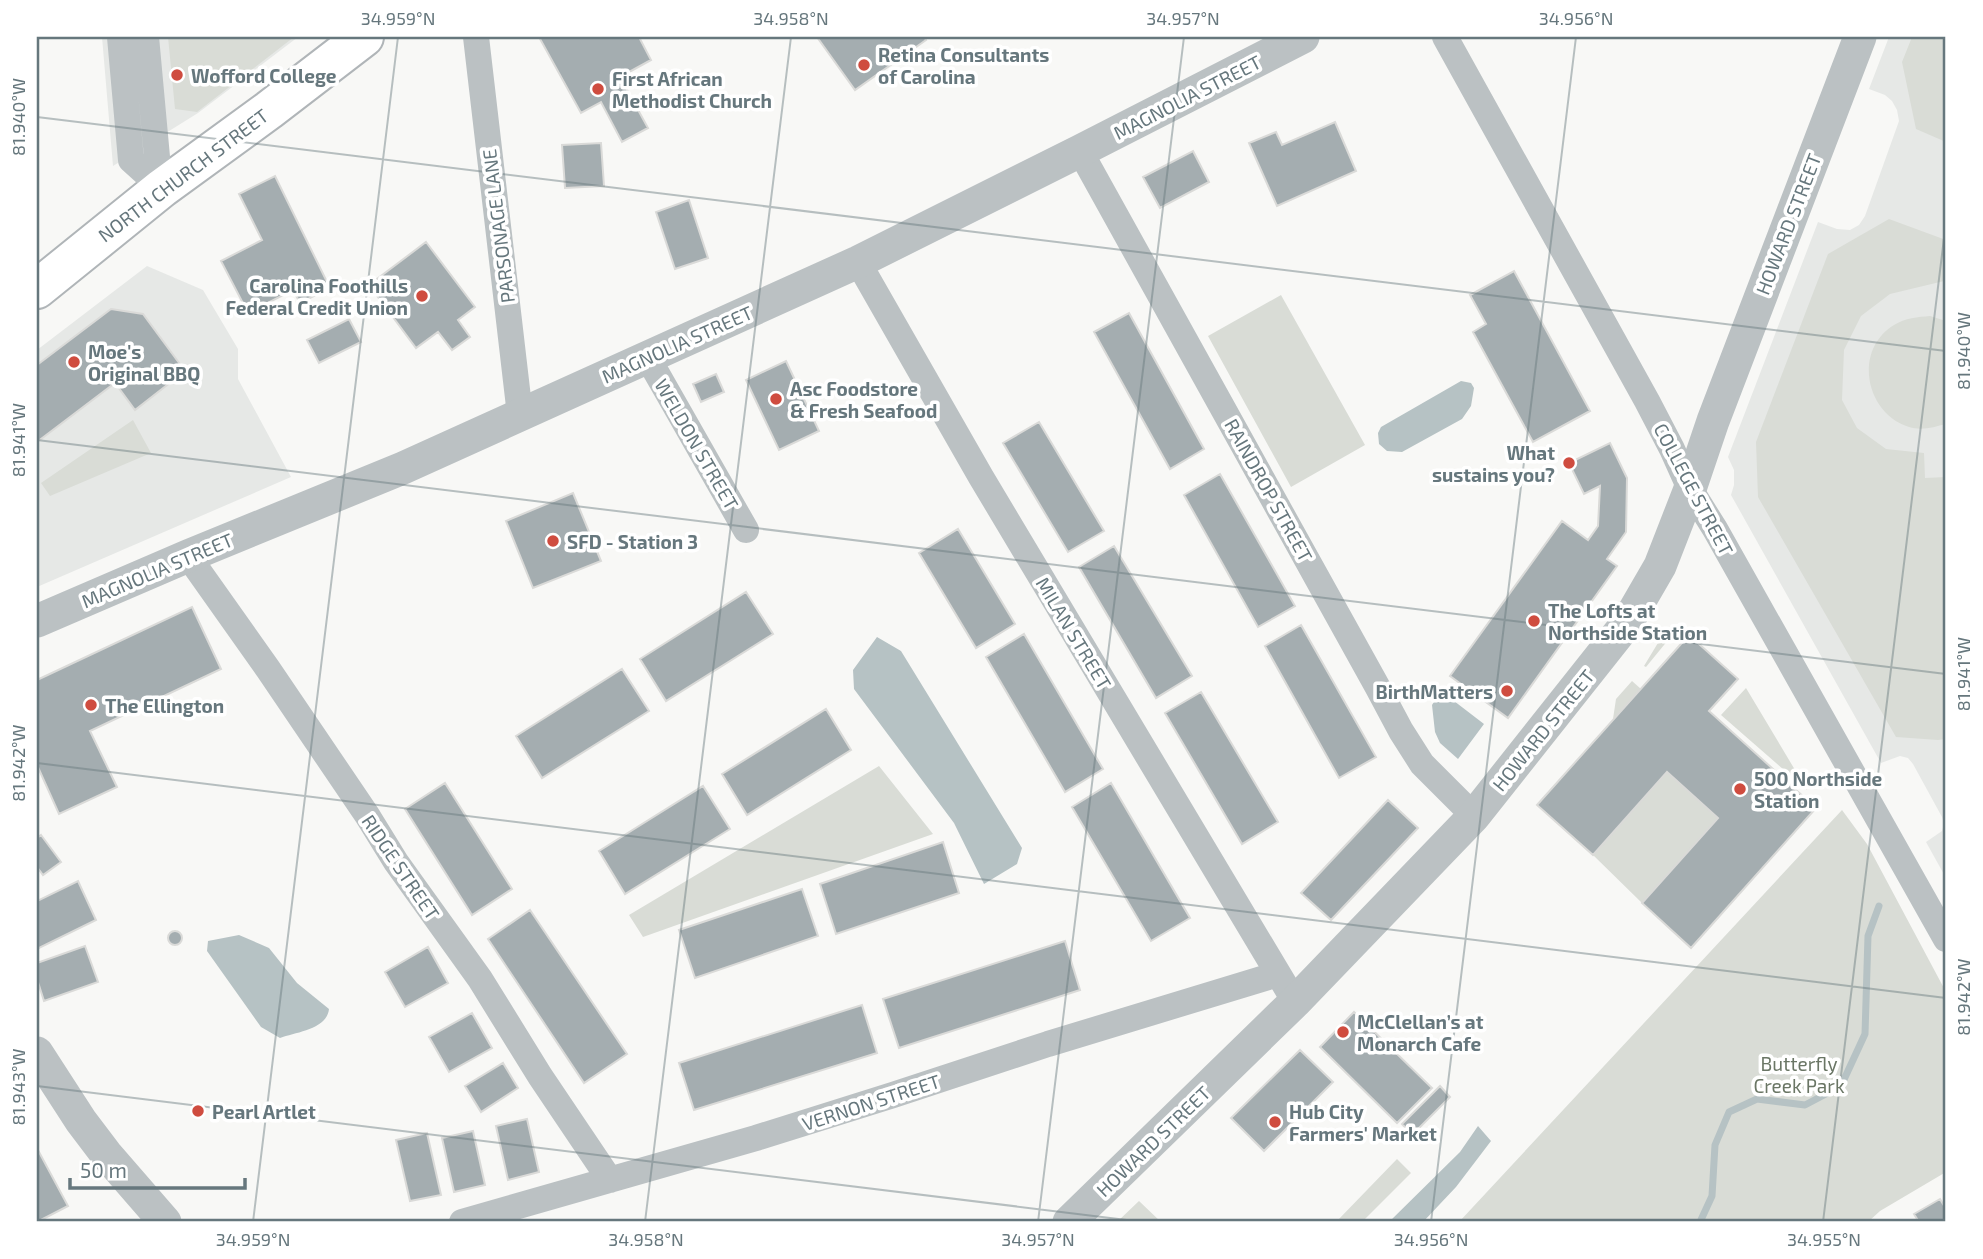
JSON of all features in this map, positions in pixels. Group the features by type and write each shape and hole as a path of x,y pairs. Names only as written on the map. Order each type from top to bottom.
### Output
{"main road":[{"name":"NORTH CHURCH STREET","path":"37,289 162,188 364,37"}],"street":[{"path":"120,37 131,160 162,188"},
{"path":"146,37 162,188"},
{"name":"PARSONAGE LANE","path":"476,37 520,415"},
{"name":"MAGNOLIA STREET","path":"37,621 402,468 858,262 1303,37"},
{"name":"COLLEGE STREET","path":"1445,37 1653,413 1690,489 1946,939"},
{"name":"HOWARD STREET","path":"1069,1222 1295,1002 1474,816 1627,622 1660,566 1860,37"},
{"name":"RAINDROP STREET","path":"1080,151 1401,731 1422,764 1474,816"},
{"name":"MILAN STREET","path":"858,262 981,477 1295,1002"},
{"name":"WELDON STREET","path":"648,358 746,530"},
{"name":"RIDGE STREET","path":"188,556 284,691 396,862 480,979 540,1076 610,1180"},
{"name":"VERNON STREET","path":"462,1222 881,1099 1048,1044 1278,974"},
{"path":"37,1053 87,1129 165,1222"}],"shaded area":[{"name":"Wofford College","path":"102,37 298,37 198,113 113,166"},
{"path":"1889,37 1946,37 1946,878 1926,842 1942,831 1942,817 1908,758 1900,756 1881,763 1731,495 1734,470 1728,457 1818,222 1837,229 1850,230 1859,225 1865,216 1899,121 1892,101 1869,89"},
{"path":"147,266 203,290 238,349 238,379 291,477 37,587 37,350"},
{"path":"1461,381 1471,383 1474,388 1471,406 1462,419 1402,452 1387,451 1379,444 1378,433 1381,427"},
{"path":"877,637 901,651 1022,848 1017,864 984,884 954,823 854,689 853,670"},
{"path":"1441,691 1484,724 1458,759 1440,743 1435,732 1432,705"},
{"path":"239,935 269,948 297,983 329,1009 323,1021 310,1029 280,1038 261,1027 207,951 208,941"},
{"path":"1478,1126 1491,1141 1456,1187 1423,1222 1389,1222 1460,1152"}],"green space":[{"path":"168,37 294,37 197,112 175,109"},
{"path":"1912,37 1946,37 1946,142 1916,129 1902,62"},
{"path":"1889,219 1946,240 1946,275 1944,281 1890,294 1861,316 1844,350 1842,400 1857,428 1886,449 1924,453 1925,478 1946,477 1946,739 1938,740 1896,737 1758,497 1756,442 1828,254"},
{"path":"1281,295 1365,445 1291,487 1208,336"},
{"path":"1930,316 1946,321 1946,424 1914,428 1894,420 1882,409 1874,395 1869,365 1881,336 1894,325 1907,319"},
{"path":"133,420 151,453 50,496 41,483"},
{"path":"1667,628 1673,634 1646,667 1644,666"},
{"path":"1632,681 1641,689 1613,719 1616,699"},
{"path":"1746,688 1807,790 1721,715"},
{"path":"879,766 933,834 643,937 629,915"},
{"path":"1667,772 1718,818 1642,903 1593,855"},
{"name":"Butterfly Creek Park","path":"1842,810 1867,844 1946,992 1946,1172 1880,1211 1868,1222 1459,1222"},
{"path":"1397,1159 1411,1173 1362,1222 1338,1222 1337,1221"},
{"path":"1139,1201 1161,1222 1117,1222"}],"building":[{"name":"First African Methodist Church","path":"539,37 639,37 651,60 620,77 648,128 622,142 601,102 581,113"},
{"name":"Retina Consultants of Carolina","path":"817,37 924,37 926,40 855,90"},
{"path":"1335,122 1356,171 1277,206 1249,143 1276,132 1282,145"},
{"path":"601,143 604,186 565,188 562,145"},
{"path":"1193,151 1209,182 1160,208 1143,177"},
{"path":"275,176 330,288 300,303 293,290 248,313 221,261 262,240 239,194"},
{"path":"689,200 708,258 675,269 656,212"},
{"name":"Carolina Foothills Federal Credit Union","path":"426,242 475,307 458,320 470,337 452,350 438,332 416,348 369,285"},
{"path":"1514,271 1590,411 1533,442 1473,332 1486,324 1470,295"},
{"path":"111,309 143,314 185,371 135,410 115,383 37,442 37,365"},
{"path":"1129,313 1204,449 1170,469 1094,332"},
{"path":"349,319 361,342 319,363 307,340"},
{"path":"786,361 819,431 779,450 746,380"},
{"path":"716,374 724,392 701,402 693,384"},
{"path":"1039,422 1104,531 1068,552 1003,443"},
{"name":"The Lofts at Northside Station","path":"1610,443 1627,478 1626,532 1607,559 1617,566 1508,718 1450,676 1562,521 1588,540 1598,526 1600,486 1584,494 1569,463"},
{"path":"1220,474 1295,606 1258,627 1184,495"},
{"name":"SFD - Station 3","path":"573,493 601,561 533,588 506,521"},
{"path":"958,529 1015,624 976,648 919,553"},
{"path":"1114,546 1192,676 1156,698 1079,567"},
{"path":"746,592 773,634 666,701 640,659"},
{"name":"The Ellington","path":"192,607 221,669 90,731 117,787 59,814 37,765 37,680"},
{"path":"1301,625 1376,757 1339,778 1265,646"},
{"path":"1024,634 1103,769 1065,792 986,657"},
{"name":"500 Northside Station","path":"1689,635 1738,679 1709,711 1816,808 1691,948 1642,903 1718,818 1667,772 1593,855 1537,805"},
{"path":"622,669 649,711 542,778 516,736"},
{"path":"1201,692 1278,822 1242,844 1165,713"},
{"path":"826,709 851,750 747,815 722,774"},
{"path":"445,783 512,889 472,915 405,809"},
{"path":"1111,783 1190,918 1151,941 1072,807"},
{"path":"703,786 730,829 625,894 599,851"},
{"path":"1388,800 1418,828 1331,920 1301,893"},
{"path":"41,835 61,862 43,875 37,867 37,838"},
{"path":"943,842 959,893 836,934 820,884"},
{"path":"78,881 96,920 37,949 37,901"},
{"path":"802,889 818,936 695,978 679,930"},
{"path":"530,910 627,1054 584,1083 488,939"},
{"path":"175,931 180,933 180,943 175,945 170,943 168,938 170,933"},
{"path":"1065,941 1080,990 899,1048 883,999"},
{"path":"85,946 98,982 44,1001 37,979 37,963"},
{"path":"428,947 448,983 405,1007 385,972"},
{"path":"862,1005 877,1053 694,1110 679,1063"},
{"path":"1354,1012 1432,1088 1397,1123 1320,1047"},
{"path":"472,1013 492,1048 449,1072 429,1037"},
{"path":"1300,1050 1333,1082 1264,1151 1231,1118"},
{"path":"503,1063 518,1088 481,1112 465,1086"},
{"path":"1440,1086 1450,1097 1412,1135 1402,1124"},
{"path":"527,1119 539,1172 508,1180 496,1126"},
{"path":"473,1131 485,1185 454,1192 442,1138"},
{"path":"427,1133 441,1195 410,1201 396,1140"},
{"path":"39,1152 68,1206 37,1222 37,1154"},
{"path":"1940,1199 1946,1209 1946,1222 1919,1222 1914,1214"}],"waterway":[{"path":"1700,1222 1712,1196 1715,1145 1729,1112 1757,1099 1805,1105 1841,1086 1865,1034 1868,936 1879,906"}],"place":[{"name":"Retina Consultants of Carolina","path":"864,65"},
{"name":"Wofford College","path":"177,75"},
{"name":"First African Methodist Church","path":"598,89"},
{"name":"Carolina Foothills Federal Credit Union","path":"422,296"},
{"name":"Moe's Original BBQ","path":"74,362"},
{"name":"Asc Foodstore & Fresh Seafood","path":"776,399"},
{"name":"What sustains you?","path":"1569,463"},
{"name":"SFD - Station 3","path":"553,541"},
{"name":"The Lofts at Northside Station","path":"1534,621"},
{"name":"BirthMatters","path":"1507,691"},
{"name":"The Ellington","path":"91,705"},
{"name":"500 Northside Station","path":"1740,789"},
{"name":"McClellan’s at Monarch Cafe","path":"1343,1032"},
{"name":"Pearl Artlet","path":"198,1111"},
{"name":"Hub City Farmers' Market","path":"1275,1122"}]}
